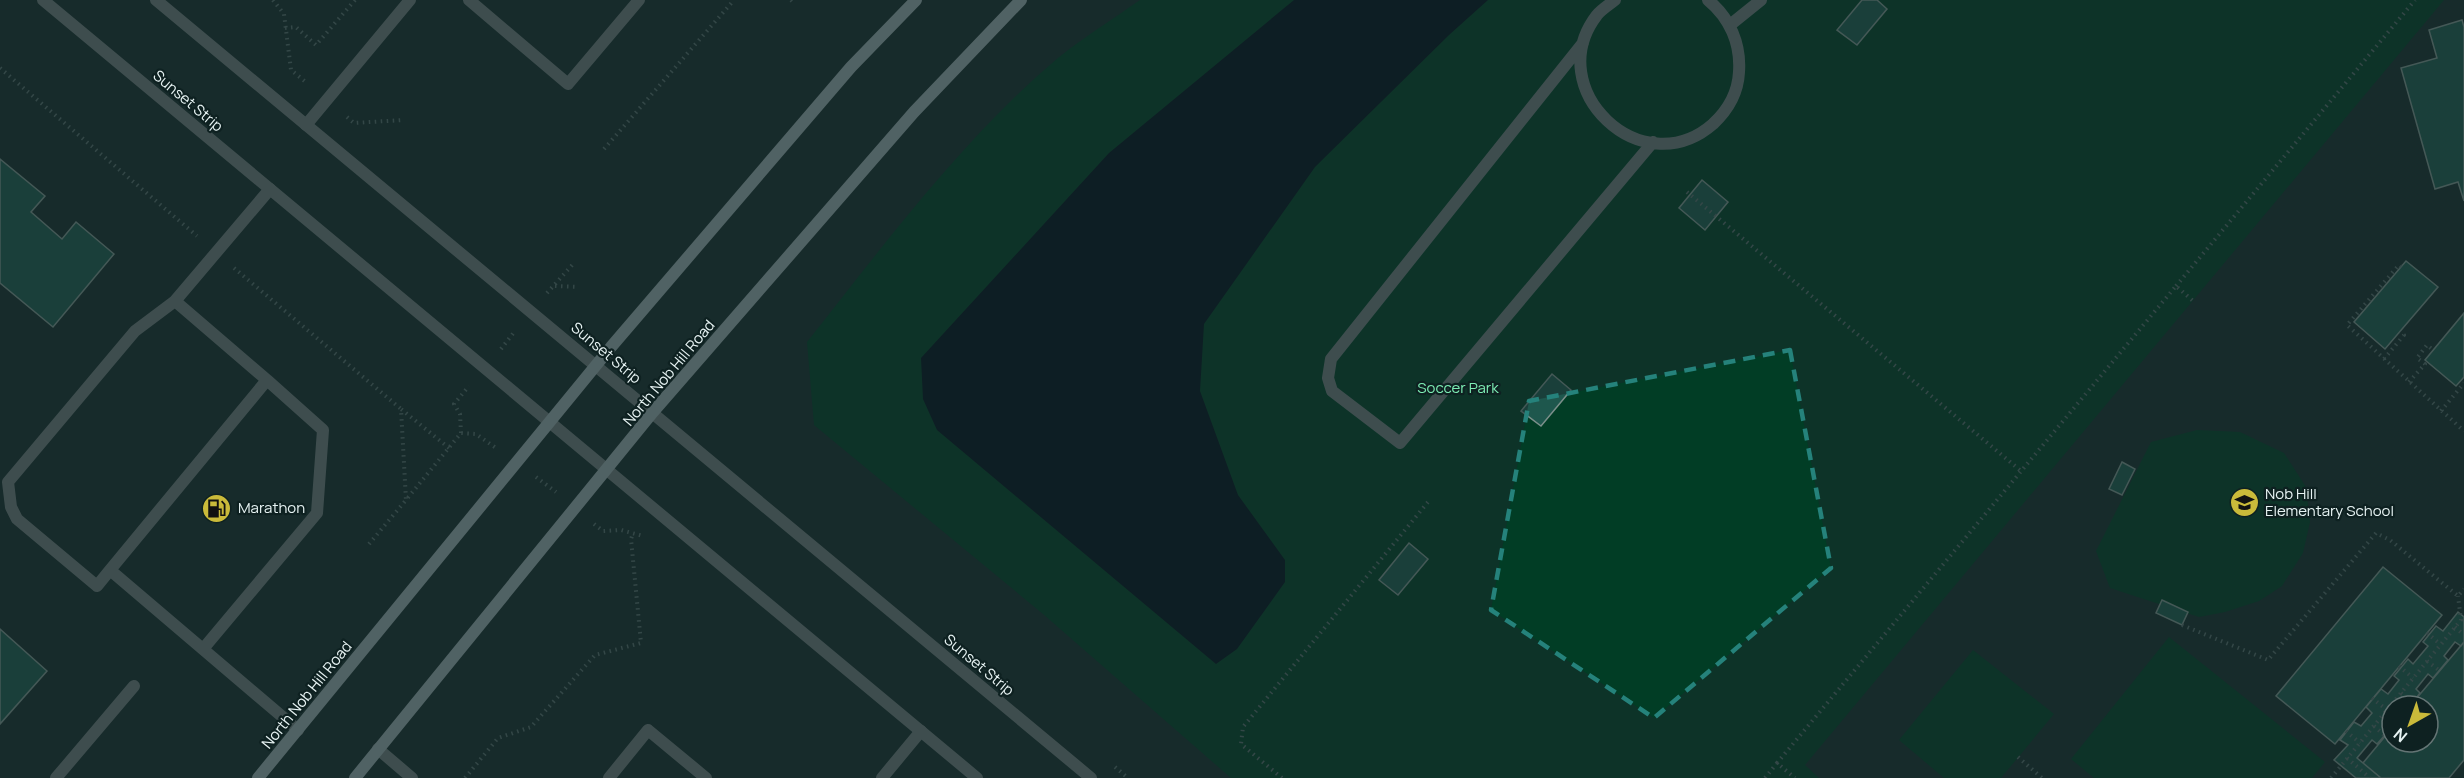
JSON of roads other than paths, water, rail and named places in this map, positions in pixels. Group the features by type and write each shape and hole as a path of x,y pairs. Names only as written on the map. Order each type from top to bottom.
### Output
{"main road":[{"name":"North Nob Hill Road","path":"258,778 597,364 851,67 916,0"},
{"name":"North Nob Hill Road","path":"355,778 653,412 914,112 1021,0"}],"street":[{"name":"Sunset Strip","path":"43,0 977,778"},
{"name":"Sunset Strip","path":"156,0 597,364 1091,778"},
{"path":"306,124 411,0"},
{"path":"470,0 568,84 639,0"},
{"path":"1615,0 1597,15 1583,43 1331,359 1328,378 1332,391 1400,443 1653,142"},
{"path":"1583,43 1582,74 1591,104 1612,128 1640,141 1671,144 1701,134 1724,114 1738,86 1740,55 1730,25 1708,0"},
{"path":"1730,25 1761,0"},
{"path":"267,380 97,586 17,519 11,507 8,482 135,331 175,301 270,189"},
{"path":"175,301 323,430 317,513 203,649"},
{"path":"110,570 298,730"},
{"path":"56,778 134,686"},
{"path":"609,778 648,730 706,778"},
{"path":"882,778 921,731"},
{"path":"378,749 412,778"}],"water":[{"path":"1294,0 1488,0 1449,35 1315,167 1204,324 1200,391 1238,495 1285,560 1285,582 1237,649 1216,664 937,430 923,399 921,358 1109,153"}],"place":[{"name":"Nob Hill Elementary School","path":"2244,503"},
{"name":"Marathon","path":"217,508"}],"park label":[{"name":"Soccer Park","path":"1458,388"}]}
